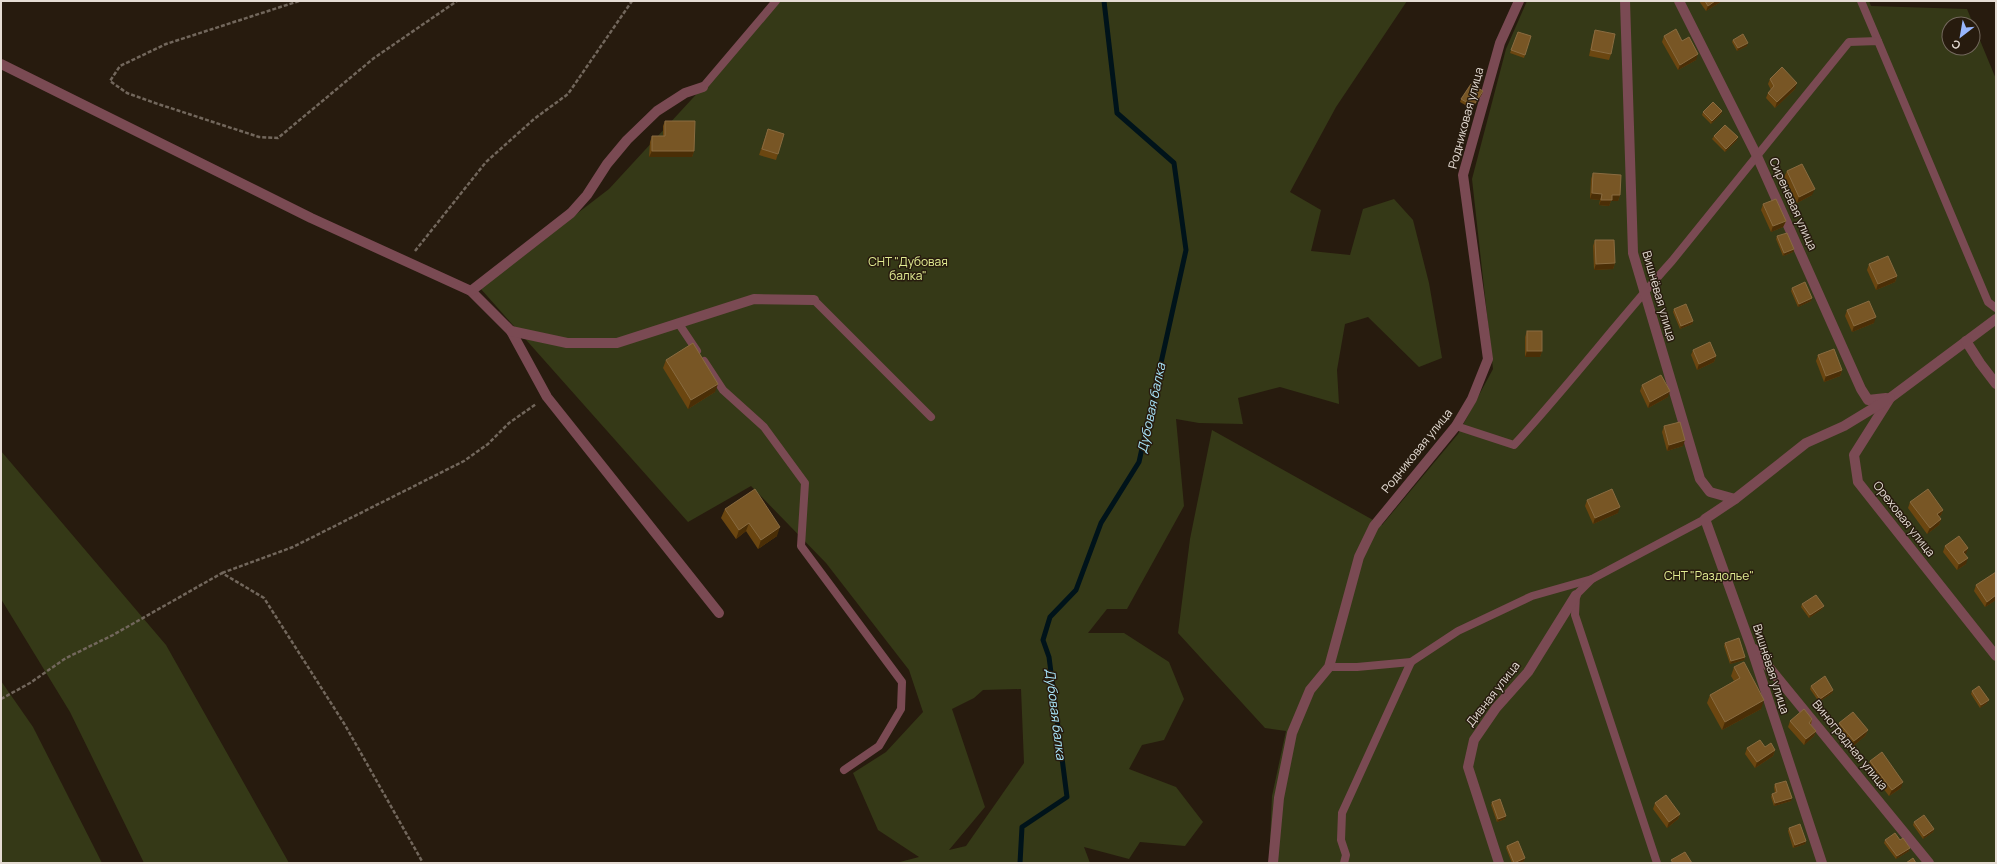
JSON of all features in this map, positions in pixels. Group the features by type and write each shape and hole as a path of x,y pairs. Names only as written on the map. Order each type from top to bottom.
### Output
{"street":[{"name":"Родниковая улица","path":"1275,862 1279,798 1292,733 1310,690 1329,667 1359,557 1374,526 1456,426 1472,399 1488,359 1463,175 1500,43 1518,1"},
{"name":"Вишнёвая улица","path":"1625,1 1633,253 1700,479 1710,492 1735,499"},
{"name":"Сиреневая улица","path":"1679,1 1757,156 1862,389 1868,400 1890,398"},
{"path":"1,64 311,218 471,291 511,331 547,397 720,613"},
{"path":"471,291 571,213 587,195 607,164 626,140 657,111 685,93 703,87"},
{"path":"511,331 567,343 617,343 754,299 814,300"},
{"name":"Ореховая улица","path":"1996,319 1890,398 1854,455 1858,482 1996,656"},
{"path":"1966,341 1996,384"},
{"path":"1705,519 1735,499 1806,443 1844,426 1890,398"},
{"name":"Вишнёвая улица","path":"1705,519 1750,644 1822,863"},
{"name":"Дивная улица","path":"1499,863 1468,767 1474,740 1496,708 1528,672 1576,595"},
{"name":"Виноградная улица","path":"1750,644 1929,863"}],"lane":[{"path":"703,87 776,1"},
{"path":"1861,1 1988,302 1996,308"},
{"path":"1456,426 1514,445 1549,407 1644,292 1672,261 1849,42 1878,41"},
{"path":"814,300 931,418"},
{"path":"679,324 723,390 764,428 805,483 801,546 902,682 901,709 879,746 844,770"},
{"path":"1329,667 1357,667 1411,662 1458,631 1532,596 1592,579 1705,519"},
{"path":"1592,579 1576,595 1575,615 1657,863"},
{"path":"1344,863 1346,854 1341,840 1342,813 1411,662"}],"path":[{"path":"299,1 166,44 120,66 110,81 127,92 155,103 259,137 278,138 374,58 457,1"},
{"path":"407,262 486,162 534,119 568,94 632,1"},
{"path":"1,699 30,683 66,658 113,635 222,573 293,547 464,461 488,444 509,423 547,397"},
{"path":"222,573 264,598 345,725 423,863"}],"green space":[{"name":"СНТ \"Дубовая балка\"","path":"776,1 1407,1 1336,107 1290,192 1321,210 1311,251 1350,255 1363,209 1394,199 1413,220 1429,283 1442,358 1419,367 1368,317 1345,324 1337,370 1339,404 1280,387 1238,398 1243,424 1199,423 1176,419 1184,506 1127,609 1107,609 1088,633 1124,633 1169,662 1184,699 1164,740 1142,745 1129,769 1176,787 1203,822 1185,846 1140,842 1129,859 1084,847 1090,863 896,863 919,857 878,830 853,773 886,752 923,712 909,670 826,563 751,486 688,522 480,288 609,189 703,87","holes":["1021,689 1024,763 966,846 949,850 985,807 952,709 974,698 983,690"]},
{"name":"СНТ \"Раздолье\"","path":"1527,1 1869,1 1871,6 1967,9 1970,16 1941,16 1941,56 1981,56 1981,43 1996,79 1996,863 1269,863 1272,796 1286,731 1265,728 1178,633 1190,539 1212,430 1382,525 1458,434 1493,369 1472,179 1506,49"},
{"path":"1,451 166,645 289,863 144,863 70,712 1,599"},
{"path":"1,681 33,727 102,863 1,863"}],"building":[{"path":"1705,1 1715,1 1708,6"},
{"path":"1676,29 1682,41 1689,37 1698,54 1680,65 1664,36"},
{"path":"1595,30 1615,34 1611,54 1591,50"},
{"path":"1518,32 1531,36 1525,55 1511,50"},
{"path":"1743,34 1748,43 1738,48 1733,40"},
{"path":"1782,67 1797,83 1777,102 1768,93 1774,86 1770,79"},
{"path":"1471,84 1483,91 1473,106 1461,99"},
{"path":"1713,102 1722,111 1712,121 1703,112"},
{"path":"665,121 695,121 694,151 652,151 652,136 665,136"},
{"path":"1725,125 1738,137 1726,149 1714,136"},
{"path":"768,129 784,134 778,154 762,149"},
{"path":"1802,164 1815,189 1799,197 1787,171"},
{"path":"1593,173 1621,175 1620,195 1612,195 1612,200 1601,200 1602,194 1592,193"},
{"path":"1776,199 1786,221 1773,226 1763,204"},
{"path":"1787,233 1794,249 1784,253 1777,236"},
{"path":"1595,240 1614,240 1615,263 1596,264"},
{"path":"1888,256 1897,276 1878,284 1869,264"},
{"path":"1805,282 1812,298 1799,304 1792,288"},
{"path":"1869,301 1876,317 1854,326 1847,310"},
{"path":"1686,304 1693,321 1681,326 1674,309"},
{"path":"1527,331 1542,331 1542,351 1527,351"},
{"path":"1710,342 1716,356 1699,364 1693,350"},
{"path":"693,343 718,384 691,400 666,360"},
{"path":"1834,349 1842,370 1826,376 1818,355"},
{"path":"1661,375 1670,391 1650,402 1642,385"},
{"path":"1680,422 1685,440 1669,445 1664,426"},
{"path":"755,489 780,527 761,540 749,523 739,530 725,509"},
{"path":"1612,489 1620,507 1595,518 1587,500"},
{"path":"1928,489 1943,510 1937,514 1941,519 1930,528 1910,502"},
{"path":"1959,536 1968,548 1963,552 1968,558 1959,564 1945,546"},
{"path":"1996,572 1996,595 1987,602 1976,585"},
{"path":"1816,595 1824,606 1810,615 1802,604"},
{"path":"1739,638 1745,657 1731,661 1725,643"},
{"path":"1744,662 1764,700 1725,722 1710,695 1740,678 1734,667"},
{"path":"1825,676 1833,690 1820,699 1811,686"},
{"path":"1979,686 1989,700 1981,705 1972,691"},
{"path":"1804,709 1812,719 1809,723 1816,731 1806,739 1790,721"},
{"path":"1853,712 1868,730 1854,741 1839,723"},
{"path":"1760,740 1765,747 1771,743 1775,750 1757,762 1747,748"},
{"path":"1882,752 1903,782 1892,790 1870,761"},
{"path":"1786,781 1792,798 1775,803 1772,794 1777,792 1775,784"},
{"path":"1666,795 1680,814 1669,822 1655,803"},
{"path":"1500,799 1506,816 1498,819 1492,802"},
{"path":"1924,815 1934,829 1924,836 1914,822"},
{"path":"1800,824 1806,841 1795,845 1789,828"},
{"path":"1895,833 1900,840 1903,838 1910,848 1897,856 1885,840"},
{"path":"1518,841 1525,858 1514,863 1507,846"},
{"path":"1685,852 1692,863 1673,863 1671,860"},
{"path":"1913,858 1916,863 1906,863"}],"waterway":[{"name":"Дубовая балка","path":"1020,863 1022,827 1067,797 1049,657 1043,640 1050,617 1076,590 1101,523 1139,462 1186,250 1174,163 1117,113 1104,1"}]}
